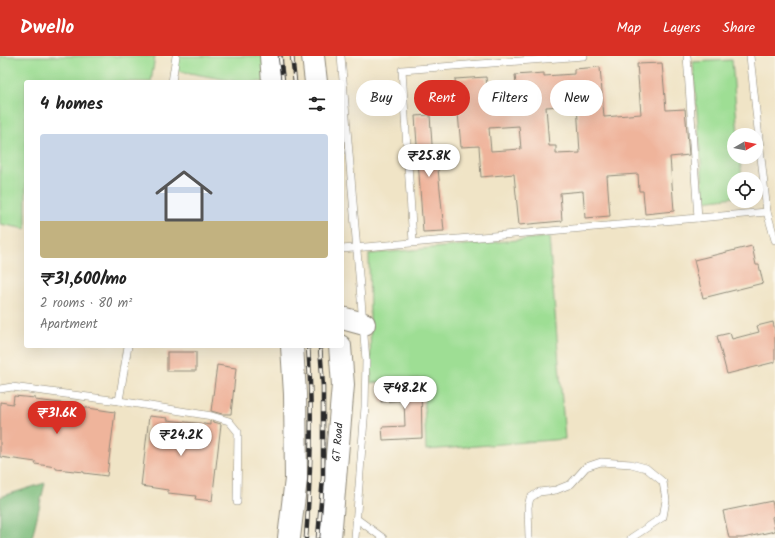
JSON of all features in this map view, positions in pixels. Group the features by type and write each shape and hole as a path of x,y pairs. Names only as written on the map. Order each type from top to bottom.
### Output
{"highway":[{"path":"271,56 273,80"},
{"path":"313,56 316,80"},
{"path":"344,319 364,324"},
{"path":"288,538 296,479 295,394 292,348"},
{"name":"GT Road","path":"330,538 343,385 340,348"}],"lane":[{"path":"172,80 176,56"},
{"path":"340,56 342,80"},
{"path":"413,242 402,70 584,56"},
{"path":"687,56 698,218"},
{"path":"750,56 767,212 775,240"},
{"path":"344,99 358,248 366,360 365,399 355,538"},
{"path":"344,249 767,212"},
{"path":"118,401 128,348"},
{"path":"0,389 12,387 118,401 212,416 229,421 238,432 238,502"},
{"path":"529,538 528,507 530,498 539,492 556,490 571,484 586,467 601,462 631,464 646,468 662,482 666,500 663,517 631,538"},
{"path":"357,519 383,538"}],"green space":[{"path":"0,56 155,56 151,80 24,80 24,229 0,224"},
{"path":"176,56 271,56 273,80 227,80 174,70"},
{"path":"732,60 737,128 727,128 727,164 741,164 741,172 727,172 727,198 704,201 693,62"},
{"path":"549,237 565,439 426,450 424,402 426,378 371,383 369,254"},
{"path":"45,483 32,538 0,538 0,497"}],"building":[{"path":"662,63 666,110 685,109 689,155 670,157 674,211 645,214 643,191 639,191 638,174 607,176 610,216 585,218 583,191 560,193 562,221 519,225 514,174 481,177 479,146 461,147 458,116 470,116 470,80 455,79 486,77 486,80 478,80 478,116 542,116 542,80 516,80 515,75 544,73 544,76 574,74 574,69 600,67 601,80 550,80 550,107 546,107 549,146 556,146 556,154 580,153 578,116 603,116 603,104 604,117 641,114 637,64","holes":["519,126 521,149 491,151 489,128"]},
{"path":"415,116 430,116 433,159 437,158 444,231 423,232"},
{"path":"752,246 756,265 759,265 763,283 703,298 694,260"},
{"path":"773,322 775,331 775,362 727,374 717,336 730,333 732,339 759,332 757,326"},
{"path":"167,352 196,352 196,371 167,371"},
{"path":"217,365 236,368 231,414 222,414 211,411"},
{"path":"421,382 422,438 383,440 382,427 405,426 404,400 381,402 380,386"},
{"path":"14,396 35,398 35,400 115,412 107,476 56,469 56,467 35,464 36,462 0,457 0,402 13,404"},
{"path":"149,416 168,418 167,420 210,425 210,421 221,424 212,501 195,499 196,496 168,493 168,490 141,486"},
{"path":"772,501 775,515 772,517 775,531 743,538 729,538 723,511"}],"railway":[{"path":"280,56 283,80"},
{"path":"292,56 295,80"},
{"path":"306,538 311,442 308,348"},
{"path":"318,538 323,478 323,387 320,348"}]}
